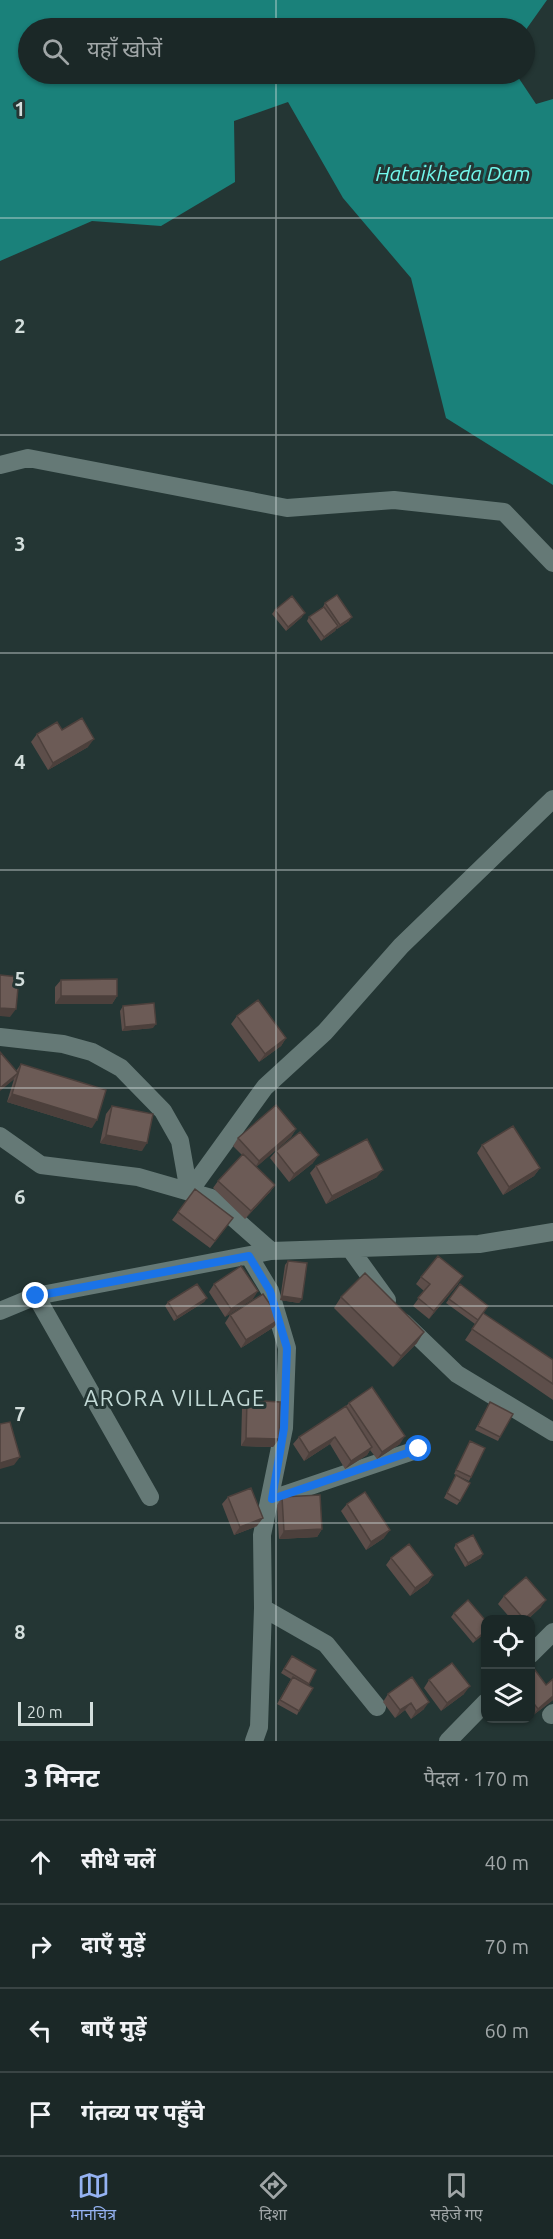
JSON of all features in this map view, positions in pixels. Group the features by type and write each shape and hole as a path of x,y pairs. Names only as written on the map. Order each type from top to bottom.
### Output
{"street":[{"path":"0,465 28,458 287,508 394,500 504,512 553,563"},
{"path":"189,1192 265,1087 325,1032 401,946 553,799"},
{"path":"0,1037 63,1044 92,1052 121,1068 163,1110 180,1141 189,1192"},
{"path":"0,1136 41,1165 138,1177 211,1198 271,1251"},
{"path":"0,1311 36,1296 271,1251 479,1244 553,1232"},
{"path":"351,1250 404,1324 457,1374 553,1432"},
{"path":"249,1256 270,1291 287,1348 284,1428 272,1499 262,1534 263,1608 259,1727 254,1741"},
{"path":"36,1296 150,1497"},
{"path":"272,1499 419,1449"},
{"path":"263,1608 326,1644 377,1707"},
{"path":"535,1651 553,1632"},
{"path":"448,1741 481,1707"}],"water":[{"name":"Hataikheda Dam","path":"0,0 547,0 534,18 18,18 18,84 523,84 536,104 553,99 553,485 446,418 411,278 343,198 288,102 234,121 235,182 161,226 92,221 0,261"}],"building":[{"path":"337,595 352,617 340,625 325,603"},
{"path":"292,596 305,613 288,627 275,610"},
{"path":"324,607 338,626 324,637 309,617"},
{"path":"82,718 94,739 53,763 37,734 57,722 62,730"},
{"path":"0,975 19,977 16,1009 0,1008"},
{"path":"117,979 117,996 61,996 61,980"},
{"path":"258,1000 286,1038 265,1054 237,1016"},
{"path":"154,1003 156,1024 125,1027 123,1006"},
{"path":"0,1052 18,1073 0,1088"},
{"path":"21,1064 106,1090 97,1120 12,1094"},
{"path":"276,1105 296,1129 259,1161 238,1138"},
{"path":"112,1106 153,1114 147,1143 106,1135"},
{"path":"513,1126 540,1168 509,1187 482,1145"},
{"path":"300,1132 319,1155 294,1174 276,1151"},
{"path":"367,1139 383,1170 332,1196 316,1166"},
{"path":"243,1154 275,1185 251,1211 218,1181"},
{"path":"195,1189 233,1218 215,1241 178,1212"},
{"path":"438,1256 463,1276 434,1311 418,1298 430,1284 421,1277"},
{"path":"288,1261 307,1263 302,1299 282,1296"},
{"path":"241,1266 258,1291 231,1309 214,1284"},
{"path":"365,1273 424,1332 401,1356 341,1297"},
{"path":"197,1284 207,1298 177,1317 168,1302"},
{"path":"460,1284 488,1306 478,1320 449,1299"},
{"path":"263,1294 280,1319 246,1340 230,1315"},
{"path":"483,1313 553,1360 553,1384 472,1329"},
{"path":"372,1387 405,1436 382,1452 349,1403"},
{"path":"247,1400 280,1402 279,1439 246,1438"},
{"path":"490,1402 513,1414 500,1437 478,1426"},
{"path":"346,1406 372,1447 351,1461 335,1437 309,1453 299,1437"},
{"path":"10,1422 20,1457 0,1463 0,1424"},
{"path":"470,1441 485,1448 471,1477 456,1470"},
{"path":"456,1475 470,1483 460,1501 447,1493"},
{"path":"251,1488 263,1518 240,1527 228,1497"},
{"path":"365,1492 390,1530 371,1542 347,1504"},
{"path":"320,1495 322,1529 284,1531 282,1497"},
{"path":"473,1535 483,1554 468,1563 456,1544"},
{"path":"409,1544 433,1575 415,1588 391,1558"},
{"path":"526,1577 546,1600 529,1615 521,1615 504,1596"},
{"path":"468,1600 481,1615 481,1635 476,1639 454,1613"},
{"path":"292,1656 316,1670 309,1684 284,1669"},
{"path":"452,1663 470,1686 447,1703 429,1680"},
{"path":"535,1670 546,1685 553,1679 553,1696 538,1709 535,1705"},
{"path":"293,1677 313,1688 299,1711 280,1700"},
{"path":"412,1677 429,1702 416,1711 411,1703 400,1710 388,1694"}],"district":[{"name":"ARORA VILLAGE","path":"175,1398"}],"route":[{"path":"36,1296 249,1256 270,1291 287,1348 284,1428 272,1499 419,1449"}]}
